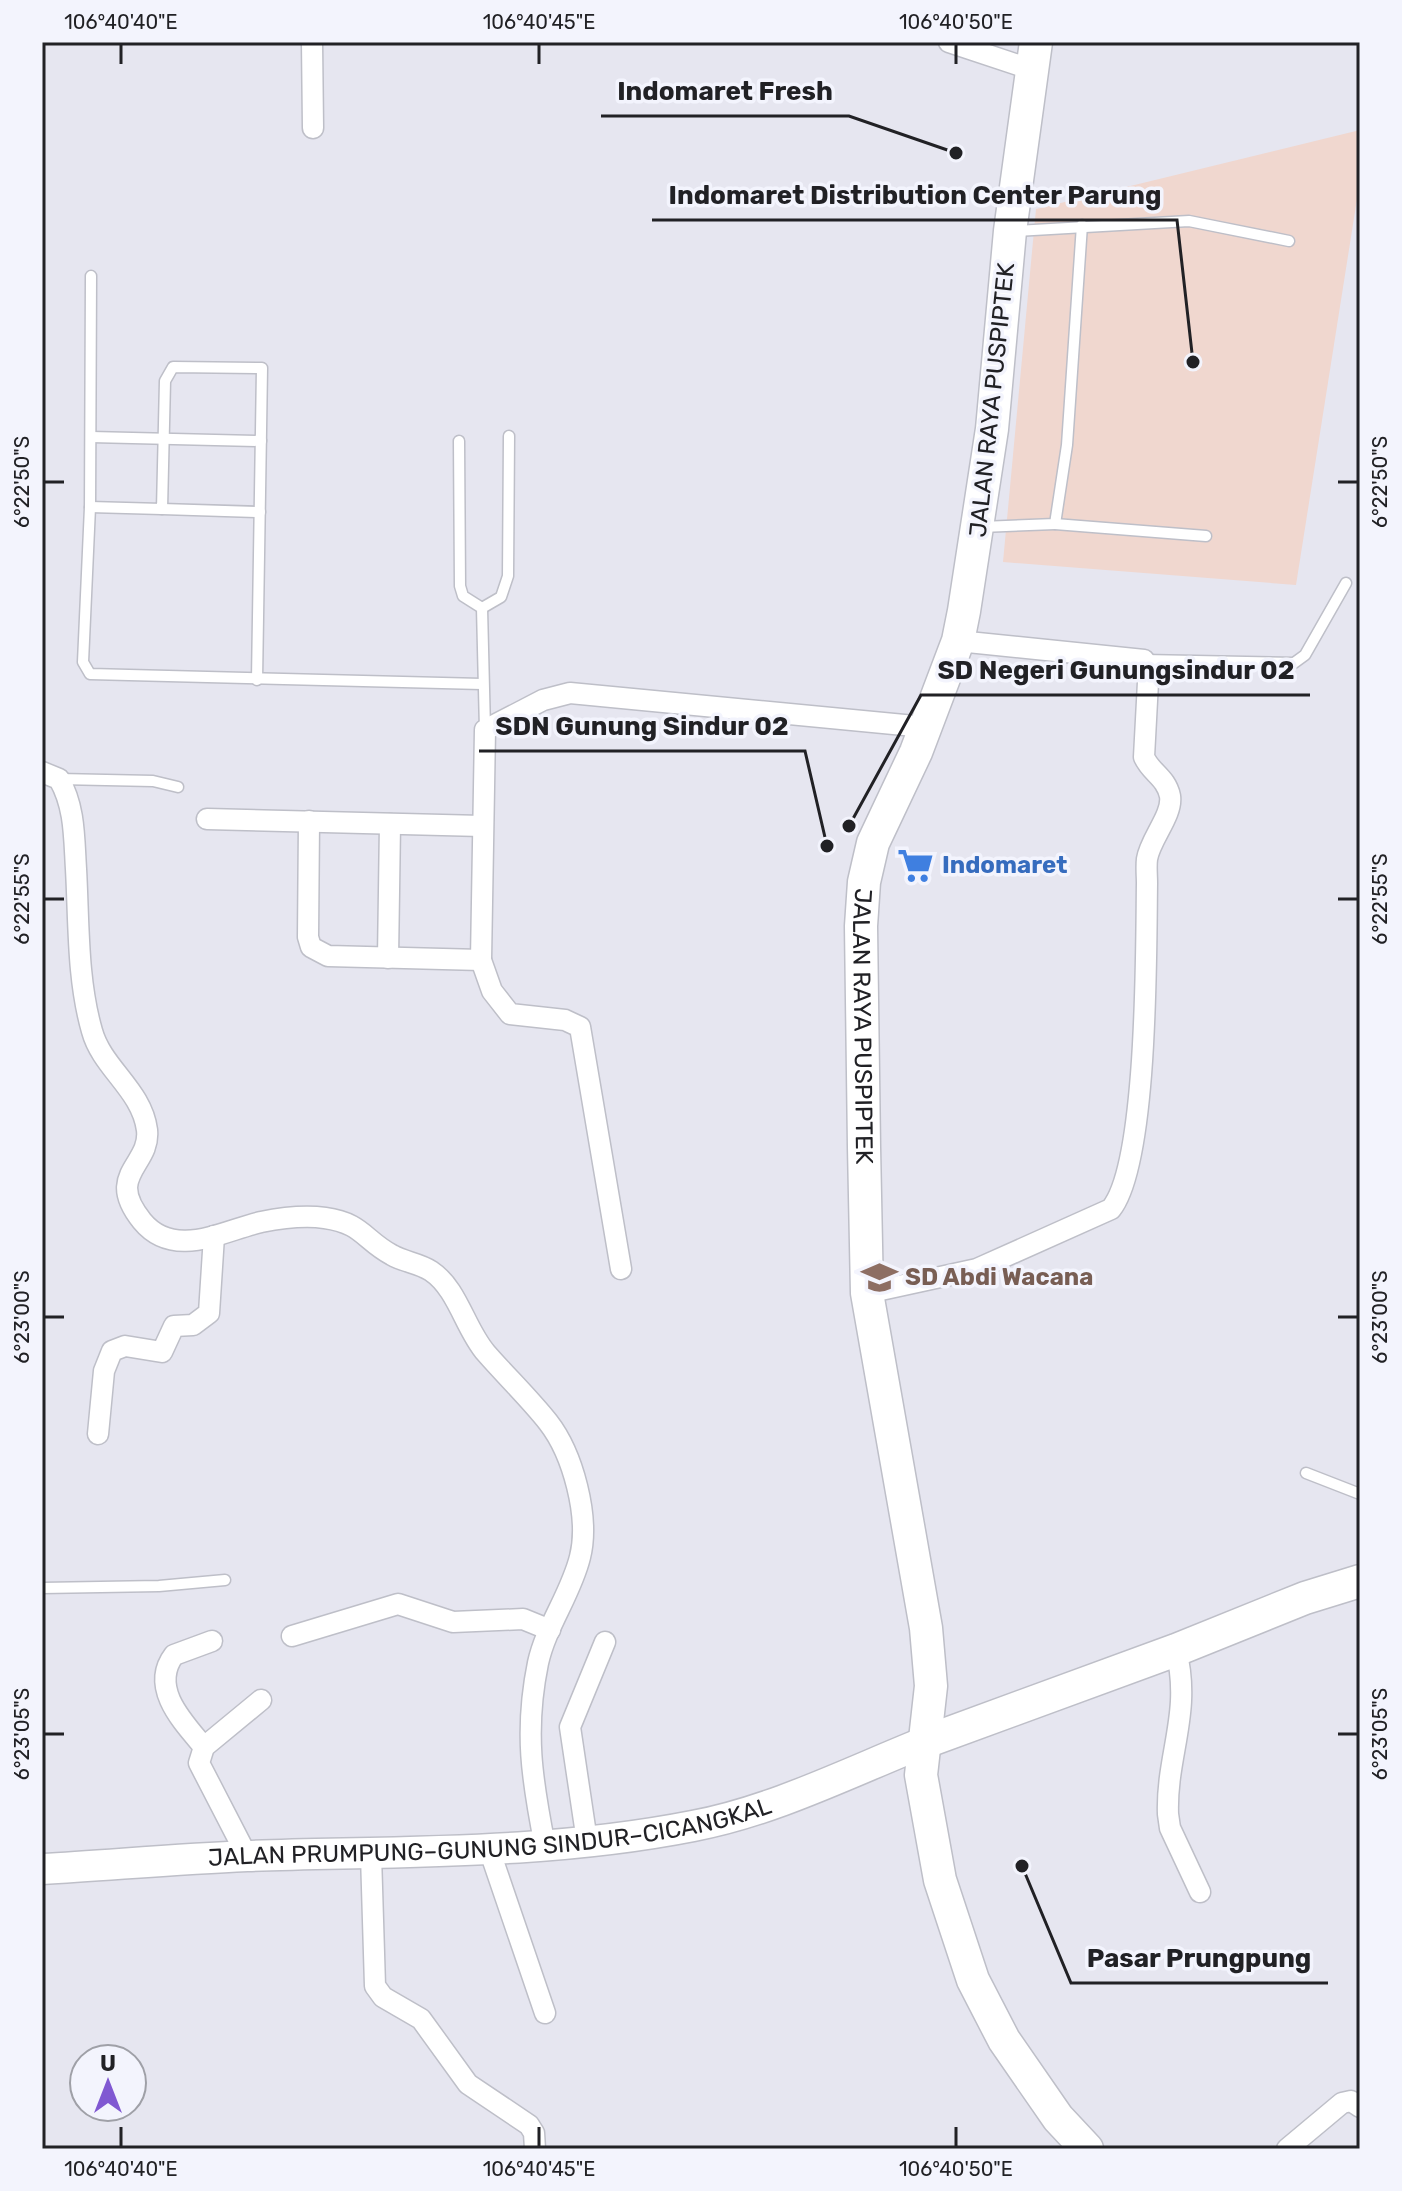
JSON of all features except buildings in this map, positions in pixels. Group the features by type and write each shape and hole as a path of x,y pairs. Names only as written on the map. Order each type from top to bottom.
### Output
{"main road":[{"name":"JALAN RAYA PUSPIPTEK","path":"1033,55 1010,231 992,429 979,527 958,641 925,727 873,843 864,882 861,926 867,1293 926,1628 931,1686 921,1775 940,1880 973,1980 1024,2074 1087,2149"},
{"path":"925,1742 1176,1650 1305,1598 1360,1581"},
{"name":"JALAN PRUMPUNG–GUNUNG SINDUR–CICANGKAL","path":"42,1869 247,1856 371,1855 489,1849 587,1841 721,1819 925,1742"}],"street":[{"path":"312,42 313,128"},
{"path":"949,42 1033,55"},
{"path":"867,1293 977,1269 1111,1209 1120,1199 1136,1126 1149,919 1147,858 1171,800 1166,783 1159,773 1148,767 1144,757 1148,682 1144,660 958,641"},
{"path":"621,1269 580,1027 565,1020 510,1014 492,991 481,960 485,730 543,700 570,693 925,727"},
{"path":"50,775 72,810 82,981 91,1026 105,1058 139,1104 147,1130 142,1153 129,1172 127,1185 130,1201 142,1221 169,1240 183,1242 261,1222 296,1217 333,1219 363,1230 386,1252 427,1268 444,1282 482,1348 549,1422 568,1461 584,1535 571,1583 539,1660 531,1711 530,1754 545,1846"},
{"path":"207,819 482,826"},
{"path":"309,821 308,937 311,947 328,956 481,960"},
{"path":"388,958 390,824"},
{"path":"98,1434 104,1371 112,1351 125,1346 162,1352 174,1326 193,1325 209,1313 214,1236"},
{"path":"292,1636 398,1604 453,1622 523,1619 550,1630"},
{"path":"204,1747 176,1716 167,1688 167,1673 174,1655 212,1641"},
{"path":"587,1841 571,1751 570,1727 605,1642"},
{"path":"1176,1650 1182,1674 1182,1716 1168,1814 1170,1828 1200,1892"},
{"path":"247,1856 199,1763 204,1747 261,1700"},
{"path":"489,1849 545,2013"},
{"path":"371,1855 375,1986 383,1997 421,2019 468,2084 529,2125 534,2133 535,2149"},
{"path":"1287,2149 1342,2103 1351,2101 1360,2107"}],"lane":[{"path":"1010,231 1189,221 1289,241"},
{"path":"1055,524 1067,445 1082,225"},
{"path":"91,276 90,507 83,662 90,674 482,684"},
{"path":"162,509 165,381 173,367 258,366 263,372 257,680"},
{"path":"482,608 501,597 508,576 509,436"},
{"path":"91,437 261,441"},
{"path":"459,441 460,586 463,596 482,608"},
{"path":"90,507 260,512"},
{"path":"979,527 1055,524 1206,536"},
{"path":"1144,660 1294,663 1305,655 1346,583"},
{"path":"482,608 485,730"},
{"path":"50,775 153,781 178,787"},
{"path":"1306,1473 1360,1494"},
{"path":"42,1588 159,1586 225,1580"}],"shaded area":[{"path":"1360,130 1360,180 1296,585 1003,562 1036,209"}],"place":[{"name":"Indomaret Fresh","path":"956,153"},
{"name":"Indomaret Distribution Center Parung","path":"1193,362"},
{"name":"SD Negeri Gunungsindur 02","path":"849,826"},
{"name":"SDN Gunung Sindur 02","path":"827,846"},
{"name":"Indomaret","path":"916,865"},
{"name":"SD Abdi Wacana","path":"879,1277"},
{"name":"Pasar Prungpung","path":"1022,1866"}]}
